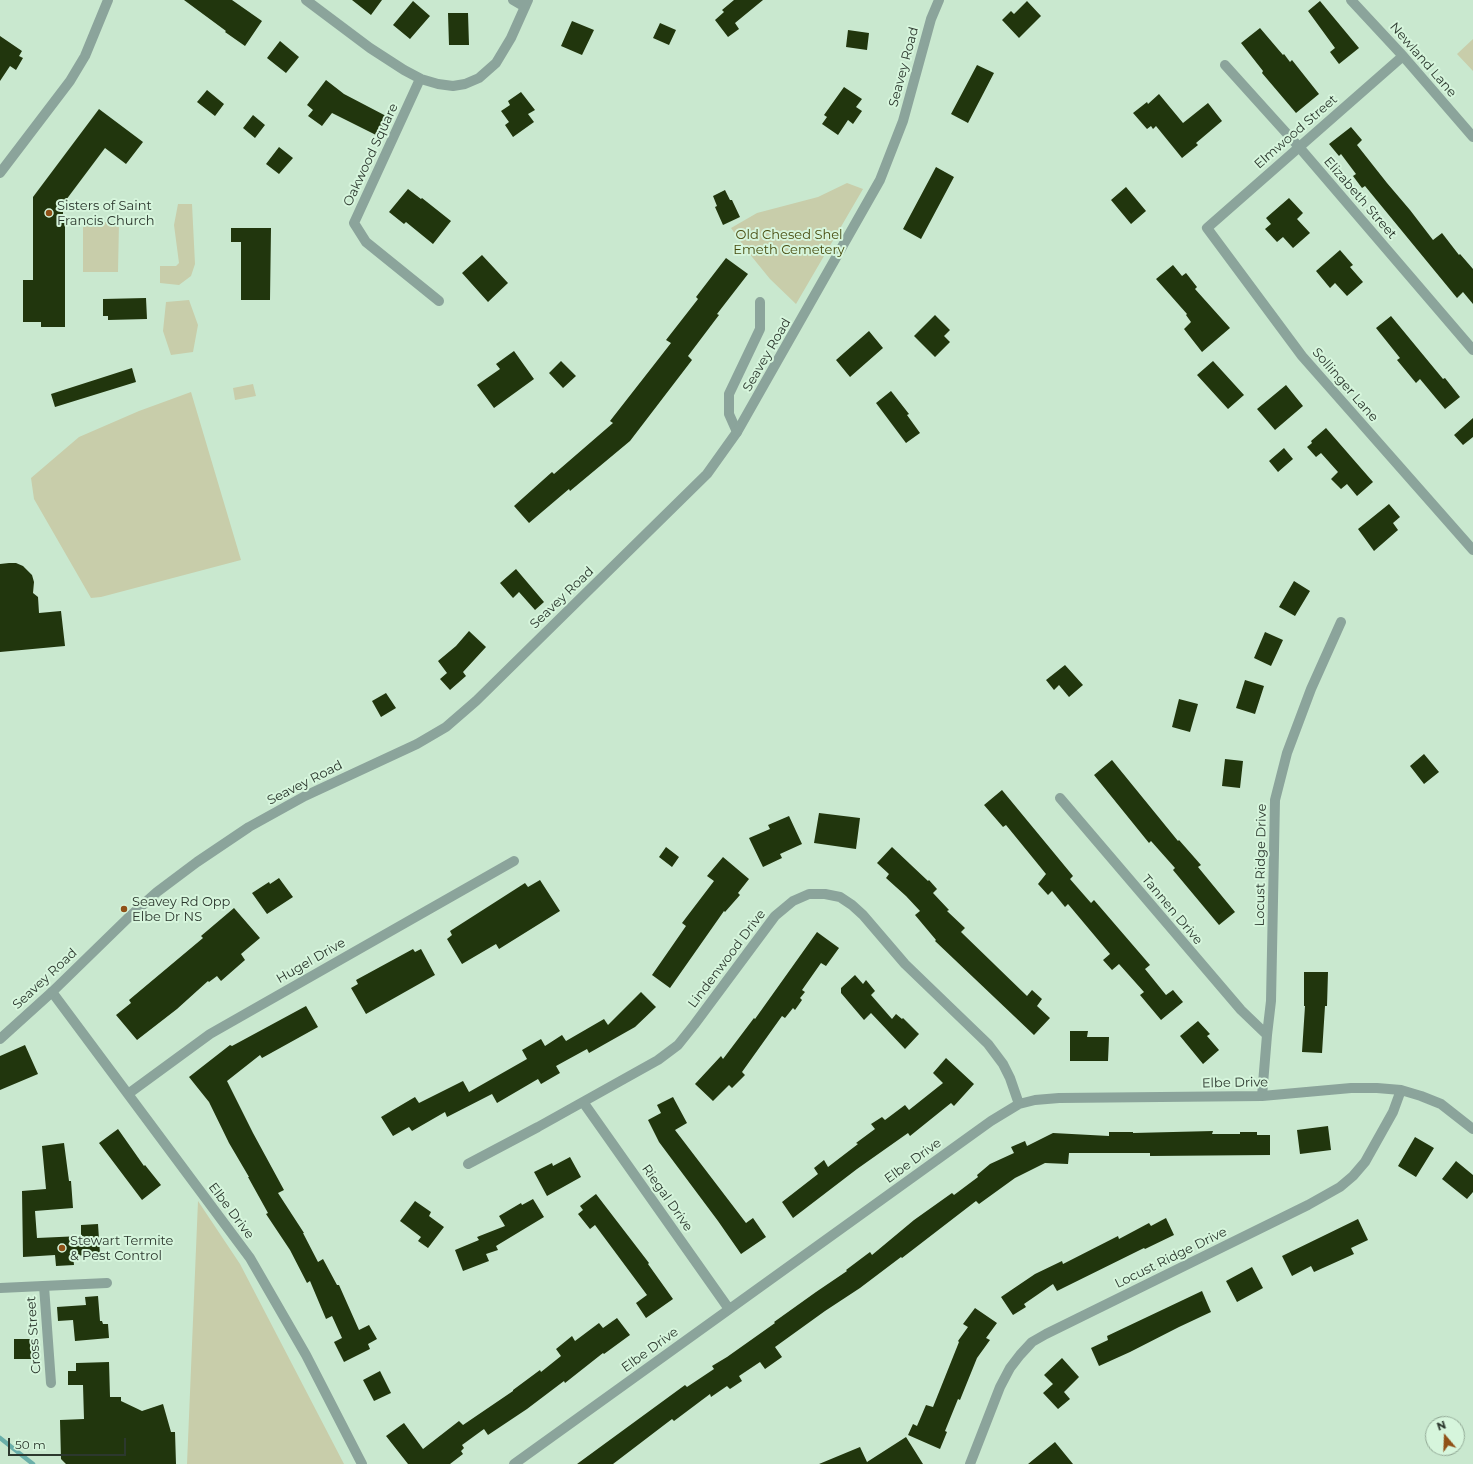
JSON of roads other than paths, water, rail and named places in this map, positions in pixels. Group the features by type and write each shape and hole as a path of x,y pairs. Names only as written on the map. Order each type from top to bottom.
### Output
{"street":[{"path":"0,173 70,81 85,56 108,0"},
{"path":"306,0 370,48 404,70 420,78 438,84 453,86 465,84 479,78 496,63 511,38 527,4 513,0"},
{"name":"Seavey Road","path":"0,1039 52,992 128,918 157,892 197,862 250,827 305,796 417,744 446,727 476,701 707,474 737,432 880,180 903,121 931,19 939,0"},
{"name":"Newland Lane","path":"1351,0 1403,56 1473,137"},
{"name":"Elmwood Street","path":"1207,228 1403,56"},
{"name":"Elizabeth Street","path":"1225,65 1299,147 1473,350"},
{"name":"Oakwood Square","path":"420,78 354,223 366,242 439,301"},
{"name":"Sollinger Lane","path":"1207,228 1302,356 1473,550"},
{"path":"737,432 729,414 729,394 760,329 760,302"},
{"name":"Locust Ridge Drive","path":"1262,1096 1271,1001 1275,800 1287,753 1308,696 1341,622"},
{"name":"Tannen Drive","path":"1060,798 1241,1010 1267,1035"},
{"name":"Hugel Drive","path":"128,1094 210,1034 514,861"},
{"name":"Lindenwood Drive","path":"468,1164 658,1060 678,1044 694,1025 775,916 793,901 809,894 825,894 840,897 863,914 905,964 988,1044 1003,1064 1010,1078 1019,1104"},
{"name":"Elbe Drive","path":"52,992 250,1258 306,1355 362,1464"},
{"name":"Elbe Drive","path":"514,1464 992,1121 1019,1104 1035,1100 1059,1098 1262,1096 1351,1088 1377,1088 1401,1090 1441,1104 1473,1129"},
{"name":"Locust Ridge Drive","path":"970,1464 1000,1387 1010,1368 1032,1342 1053,1330 1308,1205 1340,1187 1353,1176 1365,1162 1394,1112 1401,1090"},
{"name":"Riegal Drive","path":"583,1102 729,1309"},
{"path":"0,1288 107,1283"},
{"name":"Cross Street","path":"44,1286 51,1383"}],"waterway":[{"path":"0,1438 33,1464"}],"place":[{"name":"Sisters of Saint Francis Church","path":"49,213"},
{"name":"Seavey Rd Opp Elbe Dr NS","path":"124,909"},
{"name":"Stewart Termite & Pest Control","path":"62,1248"}],"park label":[{"name":"Old Chesed Shel Emeth Cemetery","path":"789,242"}]}
